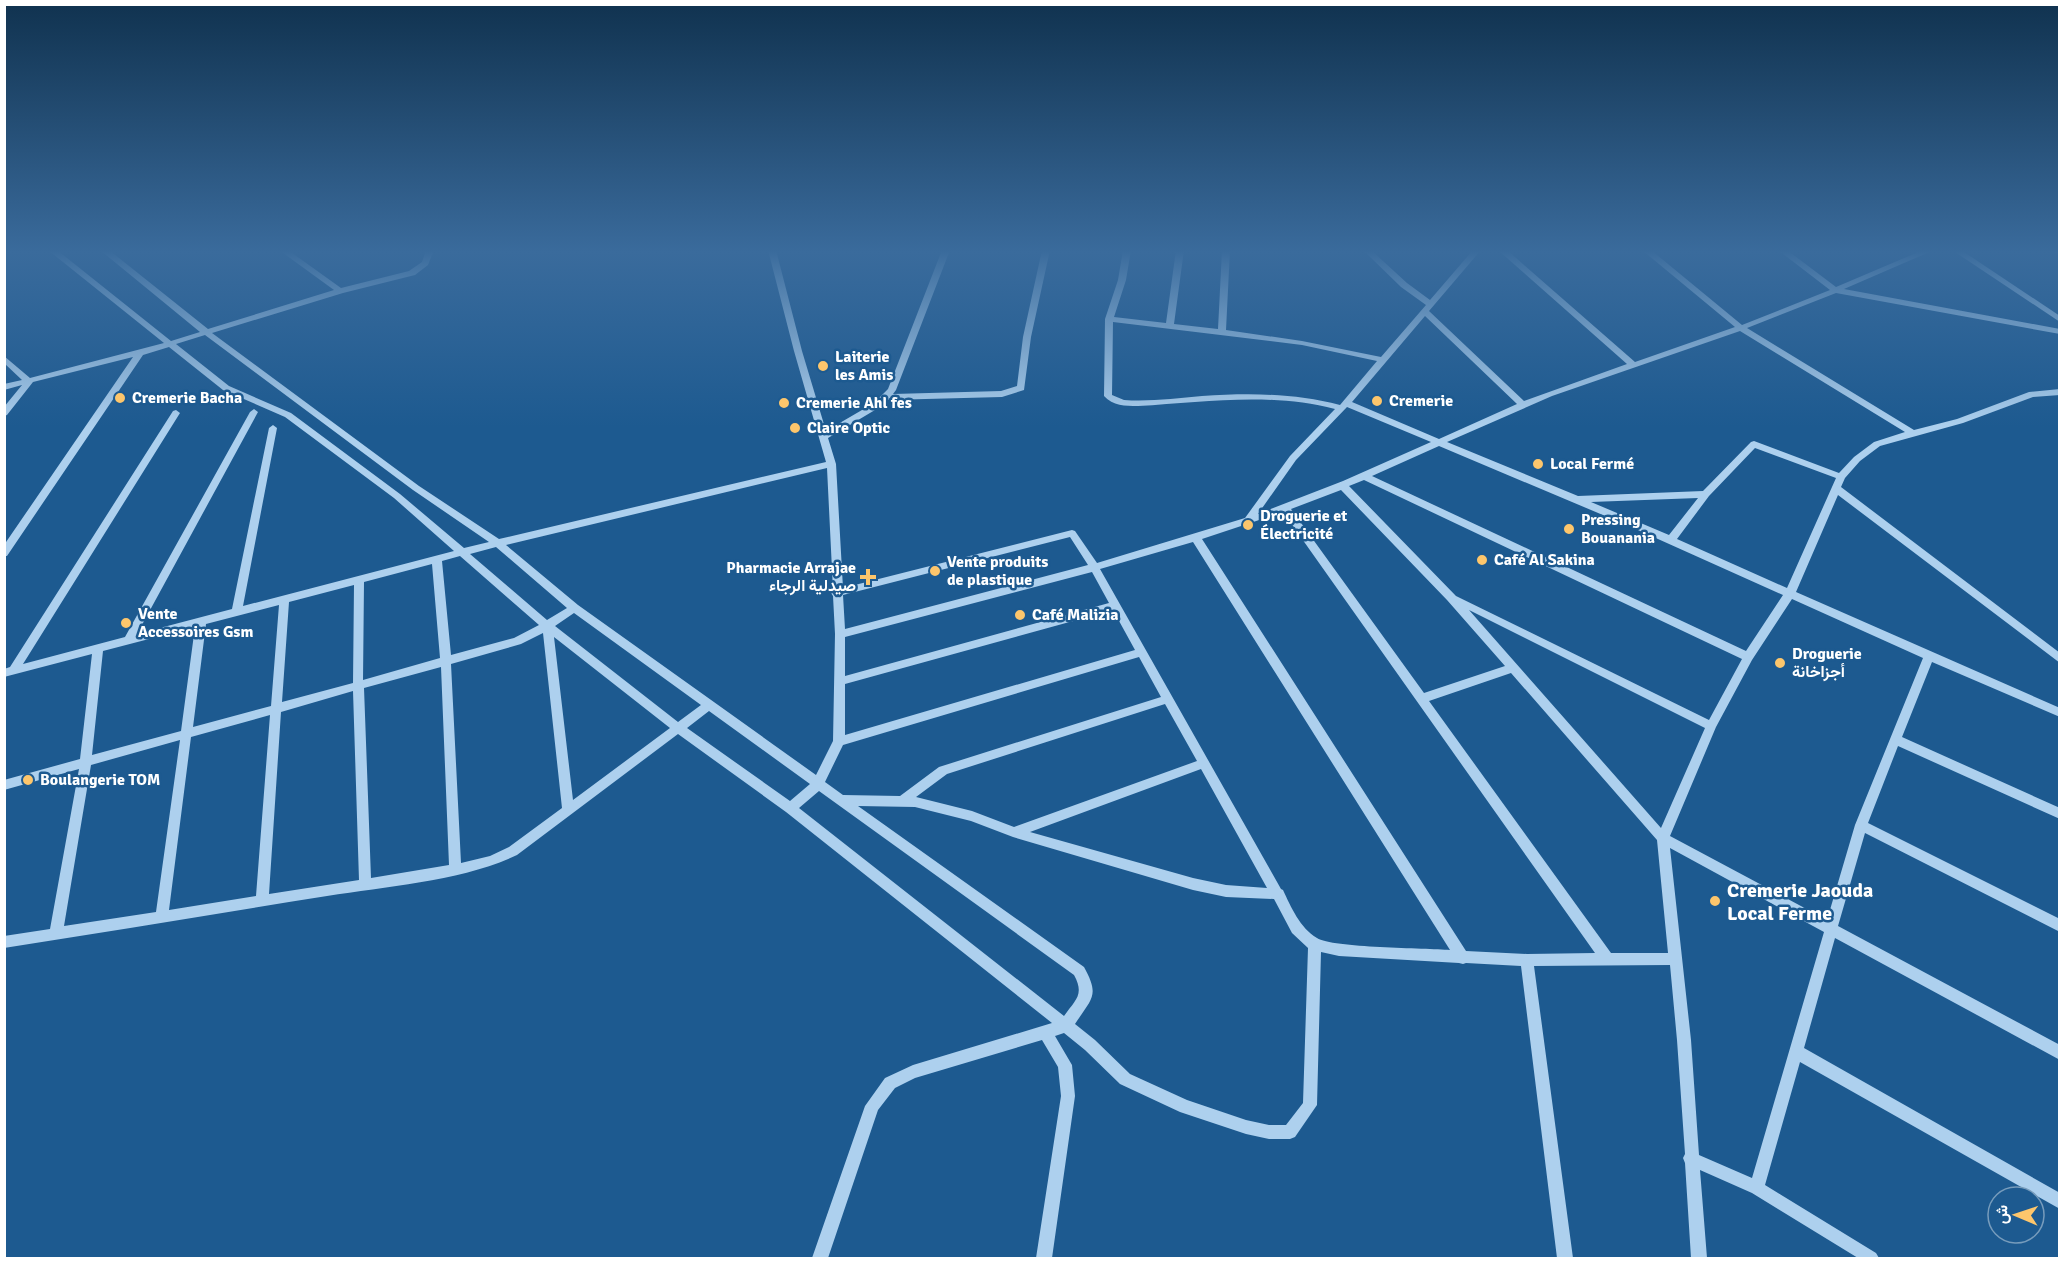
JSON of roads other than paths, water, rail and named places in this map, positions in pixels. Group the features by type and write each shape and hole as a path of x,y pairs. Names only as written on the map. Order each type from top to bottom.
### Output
{"street":[{"path":"127,309 226,388 288,415 397,496 547,626 678,728 790,808 1066,1026 1125,1079 1185,1107 1246,1127 1269,1132 1290,1132 1311,1105 1315,945"},
{"path":"177,309 416,488 498,543 574,608 1079,971 1086,984 1087,994 1066,1026 913,1072 890,1083 872,1106 820,1258"},
{"path":"4,387 140,353 283,309"},
{"path":"788,309 831,464 841,681 838,741 818,785 790,808"},
{"path":"823,437 877,405 892,390 923,309"},
{"path":"886,397 1002,394 1021,388 1027,337 1033,309"},
{"path":"1112,309 1109,319 1108,396 1113,400 1139,403 1245,396 1288,396 1344,405 1671,540 1928,658 2060,713"},
{"path":"1170,326 1172,309"},
{"path":"1222,332 1223,309"},
{"path":"1249,519 1293,458 1344,405 1428,309 1523,405"},
{"path":"1569,309 1632,364"},
{"path":"1718,309 1741,328 1913,433"},
{"path":"840,634 1094,567 1196,538 1285,508 1366,477 1437,442 1523,405 1632,364 1741,328 1788,309"},
{"path":"1936,309 2060,332"},
{"path":"2044,309 2060,320"},
{"path":"1109,319 1302,344 1382,360"},
{"path":"4,553 140,353"},
{"path":"4,358 29,382"},
{"path":"4,413 29,382"},
{"path":"1699,1258 1676,959 1663,838 1711,726 1748,657 1790,593 1841,477 1857,459 1877,444 1960,421 2032,394 2060,392"},
{"path":"129,639 254,412"},
{"path":"9,672 176,413"},
{"path":"237,610 273,428"},
{"path":"1671,540 1706,494 1754,444 1841,477"},
{"path":"9,672 498,543 831,464"},
{"path":"1366,477 1748,657"},
{"path":"1343,486 1451,597 1663,838 2060,1053"},
{"path":"1837,489 2060,659"},
{"path":"1578,500 1706,494"},
{"path":"1285,508 1607,959"},
{"path":"836,593 1072,533 1077,537 1297,928 1315,945 1339,950 1463,958 1676,959"},
{"path":"1196,538 1463,958"},
{"path":"437,559 446,661 456,870"},
{"path":"359,579 358,686 365,885"},
{"path":"1451,597 1711,726"},
{"path":"262,900 284,600"},
{"path":"841,681 1115,604"},
{"path":"4,785 517,641 547,626 574,608"},
{"path":"162,916 201,621"},
{"path":"547,626 568,810"},
{"path":"56,933 86,761 98,647"},
{"path":"838,741 1142,652"},
{"path":"1757,1188 1861,825 1928,658"},
{"path":"1420,699 1513,668"},
{"path":"904,800 943,770 1168,699"},
{"path":"4,942 456,870 492,861 513,851 708,706"},
{"path":"1897,740 2060,814"},
{"path":"1013,832 1205,763"},
{"path":"840,800 904,800 972,816 1013,832 1193,884 1226,891 1279,894"},
{"path":"1861,825 2060,926"},
{"path":"1527,960 1565,1258"},
{"path":"1044,1258 1068,1096 1065,1065 1045,1032"},
{"path":"1795,1050 2060,1202"},
{"path":"1690,1158 1757,1188 1871,1258"}],"place":[{"name":"Laiterie les Amis","path":"823,366"},
{"name":"Cremerie Bacha","path":"120,398"},
{"name":"Cremerie","path":"1377,401"},
{"name":"Cremerie Ahl fes","path":"784,403"},
{"name":"Claire Optic","path":"795,428"},
{"name":"Local Fermé","path":"1538,464"},
{"name":"Droguerie et Électricité","path":"1248,525"},
{"name":"Pressing Bouanania","path":"1569,529"},
{"name":"Café Al Sakina","path":"1482,560"},
{"name":"Vente produits de plastique","path":"935,571"},
{"name":"Pharmacie Arrajae صيدلية الرجاء","path":"868,577"},
{"name":"Café Malizia","path":"1020,615"},
{"name":"Vente Accessoires Gsm","path":"126,623"},
{"name":"Droguerie أجزاخانة","path":"1780,663"},
{"name":"Boulangerie TOM","path":"28,780"},
{"name":"Cremerie Jaouda Local Ferme","path":"1715,901"}]}
